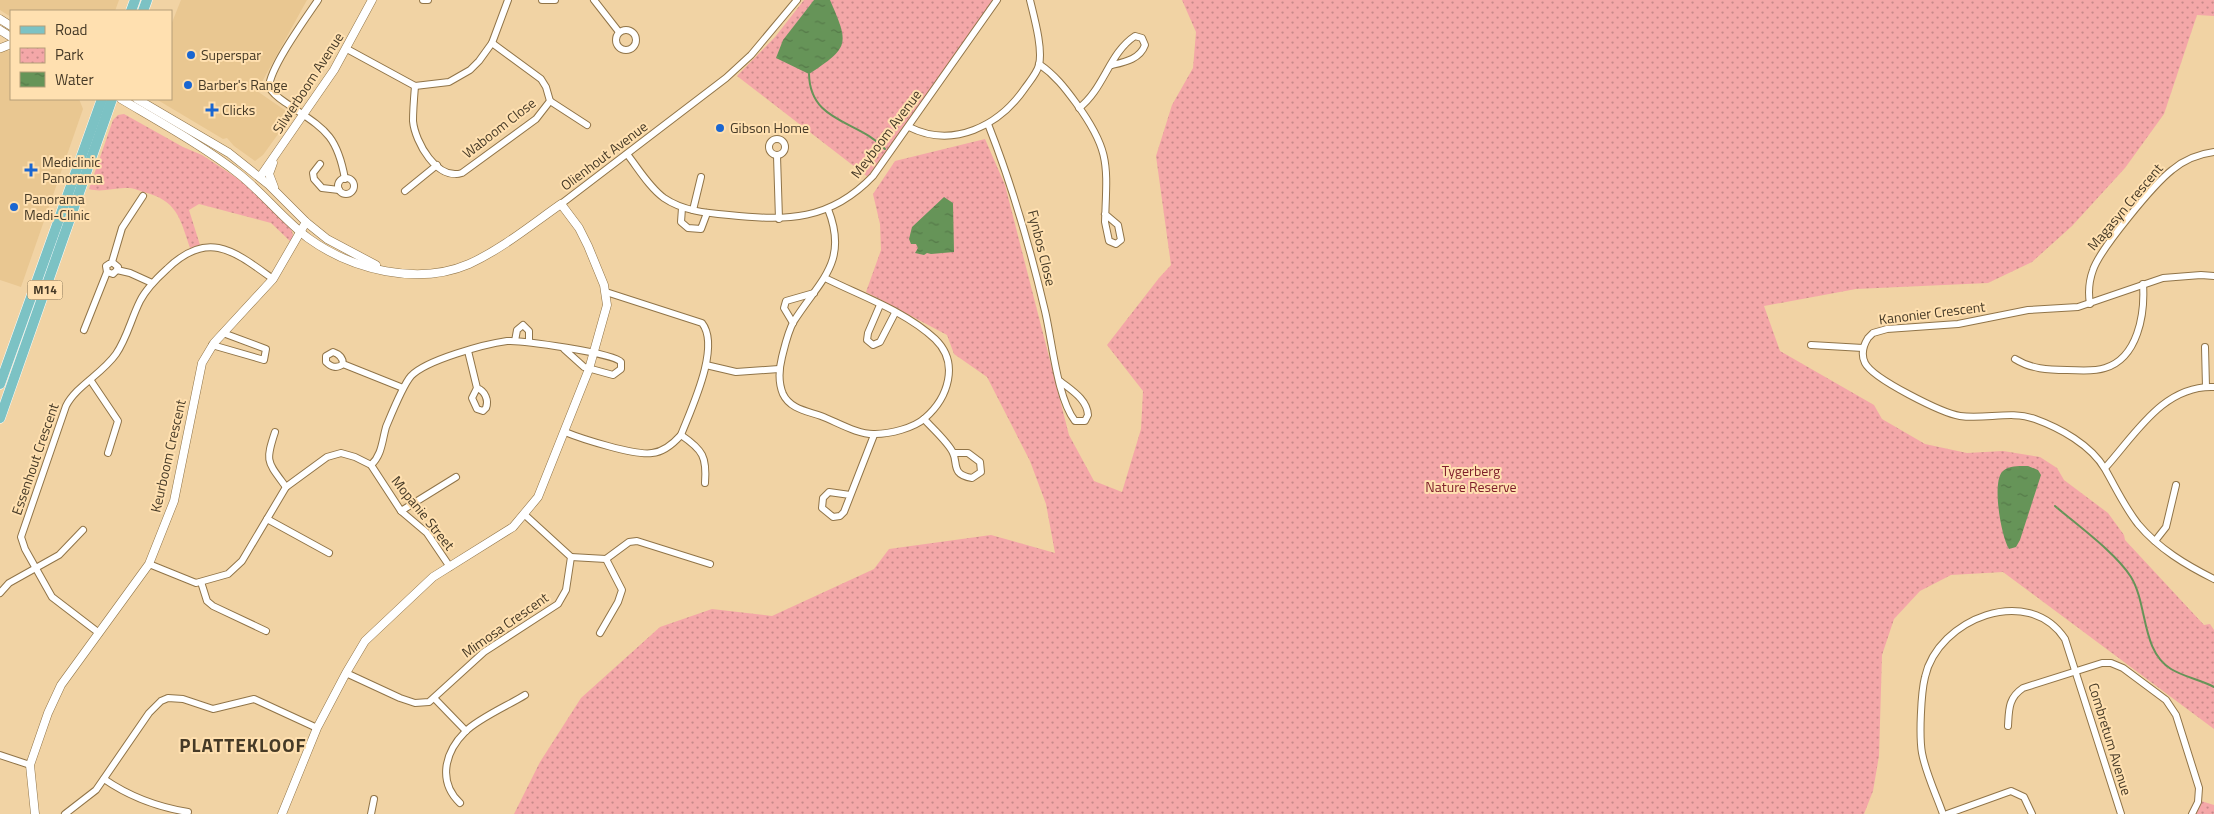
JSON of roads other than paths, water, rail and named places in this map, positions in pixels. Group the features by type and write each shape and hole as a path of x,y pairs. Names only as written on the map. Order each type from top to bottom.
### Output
{"main road":[{"path":"93,100 93,123"},
{"name":"M14","path":"0,384 102,100"},
{"name":"M14","path":"0,418 112,100"}],"street":[{"path":"318,0 286,50 270,82 272,92 333,139 341,158 345,179 353,184 352,191 346,194 339,190 322,188 314,179 313,173 320,164"},
{"name":"Silwerboom Avenue","path":"260,177 347,49 372,0"},
{"path":"347,49 415,86 437,85 460,76 479,61 492,43 508,0"},
{"path":"542,0 555,0"},
{"path":"594,0 619,32"},
{"name":"Olienhout Avenue","path":"122,100 218,158 280,211 301,232 342,258 377,270 434,273 468,264 501,246 561,204 726,78 751,55 797,0"},
{"name":"Meyboom Avenue","path":"627,154 654,189 682,208 707,213 779,219 803,216 828,209 866,183 909,127 997,0"},
{"path":"909,127 926,135 955,134 988,124 1012,104 1039,64 1036,24 1030,0"},
{"path":"1079,108 1092,97 1112,65 1130,40 1135,36 1142,38 1145,45 1140,54 1130,60 1112,65"},
{"name":"Waboom Close","path":"437,165 450,174 462,173 536,119 550,101 546,86 535,73 492,43"},
{"path":"1,48 10,44"},
{"path":"1039,64 1054,75 1095,129 1102,147 1106,169 1105,214"},
{"path":"405,192 437,165 426,152 416,132 414,122 415,86"},
{"name":"Olienhout Avenue","path":"139,100 210,141 246,165 306,222 345,249 394,272"},
{"path":"550,101 587,125"},
{"name":"Fynbos Close","path":"988,124 1015,196 1045,311 1060,381 1073,418 1078,422 1085,420 1088,415 1086,406 1078,395 1060,381"},
{"name":"Magasyn Crescent","path":"2090,304 2089,289 2092,270 2106,246 2170,171 2191,158 2214,152"},
{"path":"246,165 261,166 275,156"},
{"path":"275,156 269,178 281,197"},
{"path":"777,156 779,219"},
{"path":"238,174 260,177 263,188 280,211"},
{"path":"693,210 701,177"},
{"path":"339,190 339,183 345,179"},
{"path":"84,330 107,272 106,266 112,262 122,228 143,196"},
{"path":"282,814 317,728 359,650 372,634 423,586 508,530 524,515 538,497 589,369 605,314 606,292 583,236 561,204"},
{"path":"682,208 681,222 688,228 701,229 707,213"},
{"path":"825,278 896,313 934,338 946,356 949,381 946,390 924,419 904,428 874,435 794,406 784,395 779,368 793,323 825,278 835,250 836,238 828,209"},
{"name":"Keurboom Crescent","path":"35,814 30,765 54,698 149,564 174,501 198,376 212,345 274,279 306,222"},
{"name":"Essenhout Crescent","path":"99,633 52,598 22,542 22,530 66,406 74,394 92,381 116,354 140,301 152,283 182,256 194,249 209,247 233,251 274,279"},
{"path":"112,262 118,267 117,270"},
{"path":"107,272 113,274 117,270"},
{"path":"117,270 130,273 152,283"},
{"name":"Kanonier Crescent","path":"1864,348 1868,338 1880,330 1958,324 2028,310 2090,304 2143,284 2182,276 2214,276"},
{"path":"2015,359 2025,365 2051,370 2095,370 2113,365 2128,353 2136,335 2143,307 2143,284"},
{"path":"565,432 639,453 650,454 666,448 681,435 706,365 709,335 702,323 606,292"},
{"path":"793,323 784,308 786,301 814,293"},
{"path":"880,305 867,337 870,343 874,345 880,342 896,313"},
{"path":"515,341 517,330 523,325 530,331 529,342"},
{"path":"212,345 264,360 266,349 223,333"},
{"path":"149,564 184,580 201,582 234,570 286,486 334,454 348,454 371,465 380,453 387,426 403,388 417,371 468,352 515,341 564,349 594,351 619,359 621,369 614,375 589,369 564,349"},
{"path":"1811,345 1864,348 1866,364 1874,374 1937,409 1963,416 2014,415 2034,419 2073,438 2088,449 2105,468 2128,510 2155,541 2187,565 2214,579"},
{"path":"2204,346 2206,386"},
{"path":"468,352 477,388"},
{"path":"343,364 403,388"},
{"path":"706,365 736,372 779,368"},
{"path":"92,381 116,415 118,421 108,453"},
{"path":"2105,468 2163,403 2186,391 2206,386 2214,387"},
{"path":"924,419 954,453 954,465 963,475 972,478 981,472 980,462 968,452 954,453"},
{"path":"275,432 268,452 268,459 286,486"},
{"path":"681,435 701,450 706,467 706,483"},
{"path":"850,495 830,492 823,498 822,508 828,515 840,516 844,512 874,435"},
{"name":"Mopanie Street","path":"371,465 402,511 426,533 450,567"},
{"path":"402,511 456,477"},
{"path":"2155,541 2166,527 2176,485"},
{"path":"524,515 571,557 606,559 629,542 637,541 710,564"},
{"path":"267,519 329,554"},
{"path":"0,593 9,583 65,550 83,530"},
{"name":"Mimosa Crescent","path":"435,698 484,652 558,604 566,590 571,557"},
{"path":"600,633 618,602 622,590 606,559"},
{"path":"201,582 207,601 213,606 266,631"},
{"name":"Combretum Avenue","path":"1943,814 1927,770 1922,743 1925,676 1934,653 1944,639 1966,623 1982,616 2017,612 2030,613 2047,620 2061,633 2068,644 2121,814"},
{"name":"Combretum Avenue","path":"2076,671 2102,663 2116,664 2169,703 2176,716 2199,788 2198,802 2192,814"},
{"path":"2008,726 2010,703 2019,690 2076,671"},
{"path":"346,673 415,703 429,702 435,698 466,731"},
{"path":"460,804 447,786 446,769 453,748 466,731 526,695"},
{"path":"65,814 90,796 104,779 149,713 161,701 173,697 213,708 254,699 317,728"},
{"path":"0,755 30,765"},
{"path":"104,779 134,798 172,810 188,812"},
{"path":"1947,814 2011,791 2024,797 2032,814"},
{"path":"371,814 374,799"}],"water":[{"path":"814,0 830,0 843,36 839,50 809,74 776,58 783,40"},
{"path":"944,197 953,203 954,252 927,253 924,255 915,253 918,248 916,244 911,244 909,239 912,227"},
{"path":"2028,466 2038,470 2041,475 2020,540 2016,547 2009,549 2003,533 1999,510 1999,478 2007,468"}],"waterway":[{"path":"809,74 811,90 826,112 874,139 885,149"},
{"path":"2055,506 2116,558 2131,577 2136,588 2154,651 2161,661 2176,672 2214,687"}],"place":[{"name":"Superspar","path":"191,55"},
{"name":"Barber's Range","path":"188,85"},
{"name":"Clicks","path":"212,110"},
{"name":"Gibson Home","path":"720,128"},
{"name":"Mediclinic Panorama","path":"31,170"},
{"name":"Panorama Medi-Clinic","path":"14,207"}],"district":[{"name":"PLATTEKLOOF","path":"243,745"}],"park label":[{"name":"Tygerberg Nature Reserve","path":"1471,480"}]}
